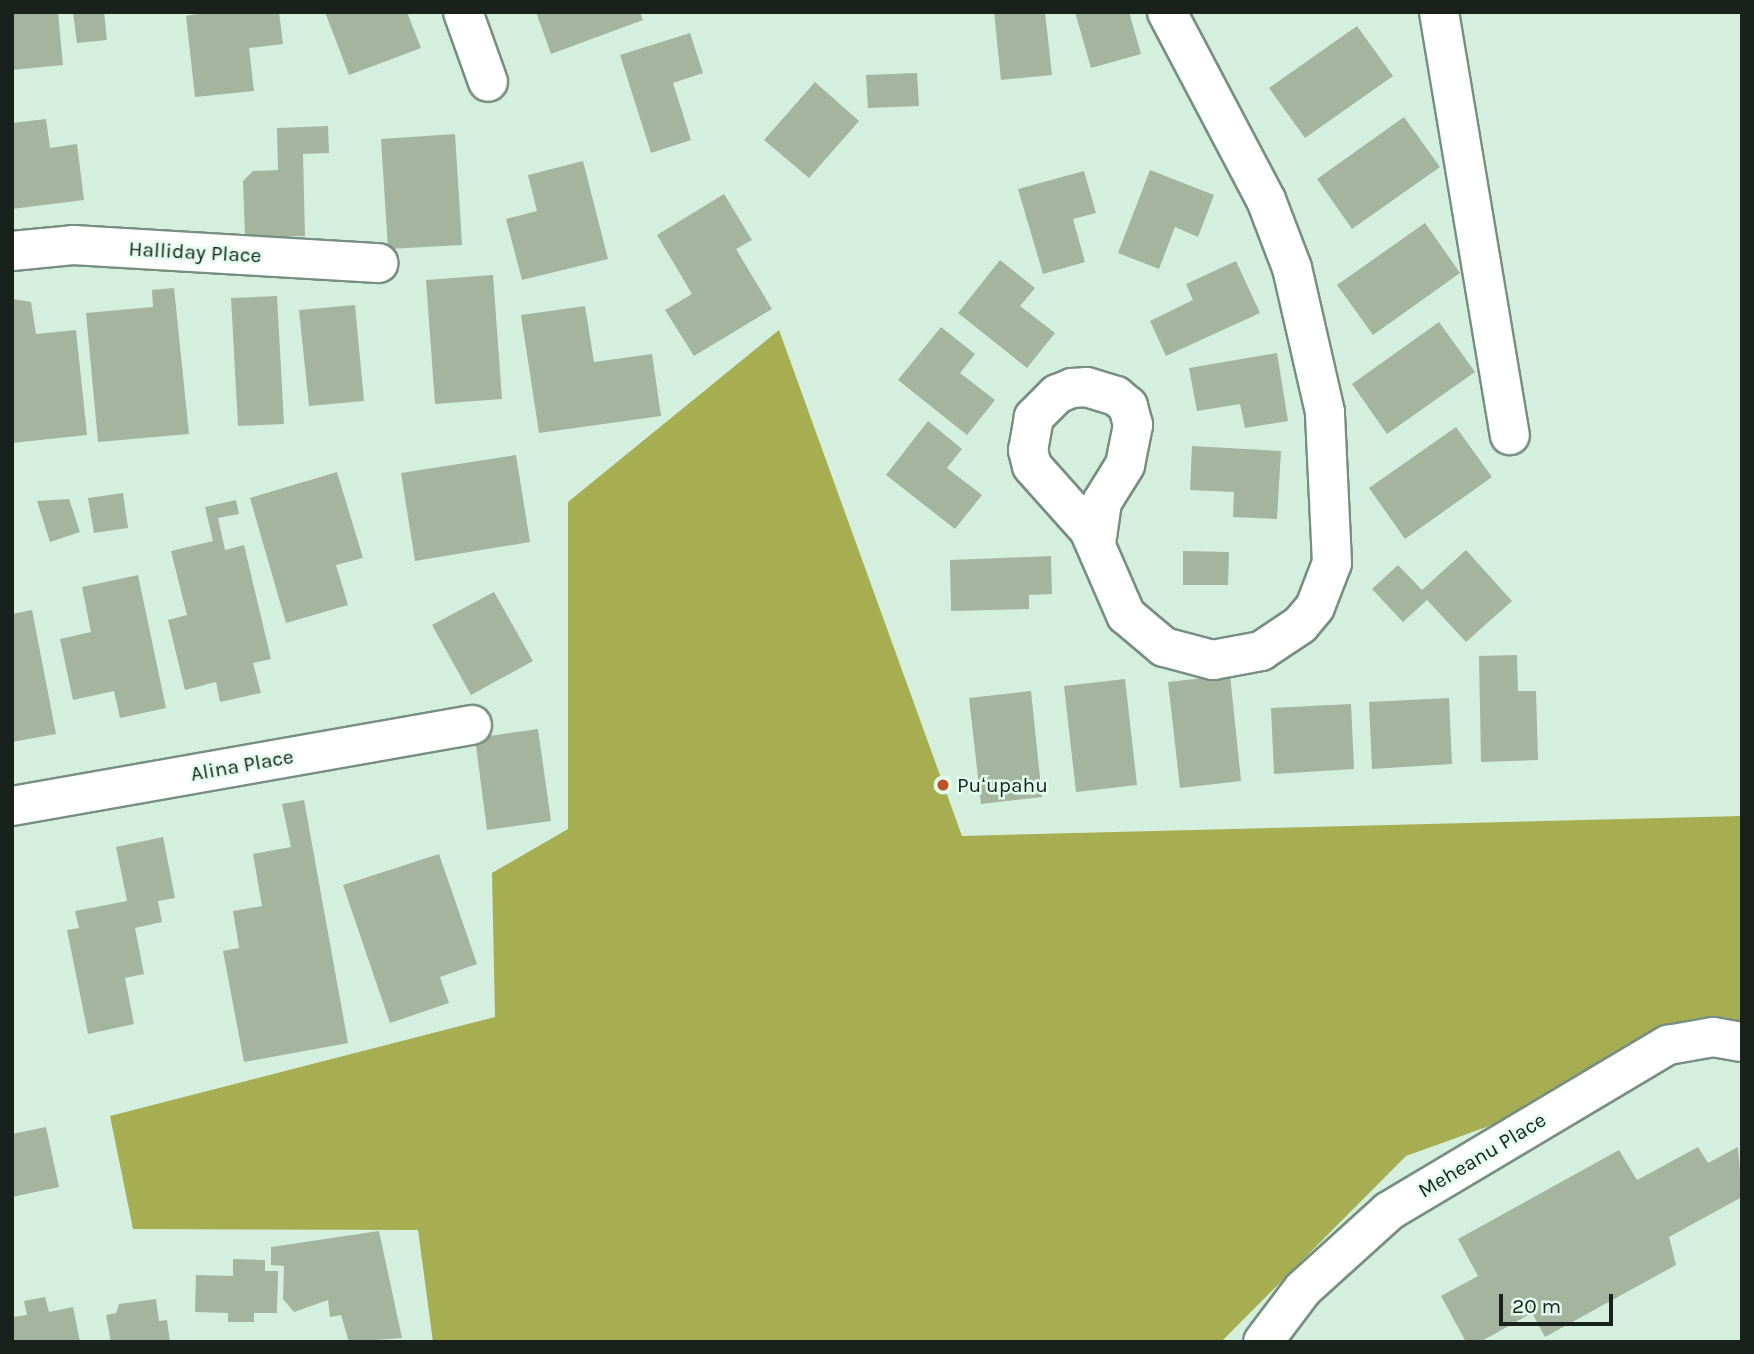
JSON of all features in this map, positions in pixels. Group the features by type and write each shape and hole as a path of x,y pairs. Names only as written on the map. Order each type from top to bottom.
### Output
{"street":[{"path":"463,12 488,82"},
{"path":"1096,544 1112,593 1143,633 1164,647 1213,660 1250,655 1282,640 1315,607 1332,563 1325,412 1289,257 1266,200 1167,12"},
{"path":"1439,12 1510,435"},
{"name":"Halliday Place","path":"12,251 73,245 379,263"},
{"name":"Alina Place","path":"12,806 472,725"},
{"name":"Meheanu Place","path":"1264,1342 1303,1289 1389,1211 1668,1045 1713,1037 1742,1042"}],"green space":[{"path":"779,330 962,836 1742,816 1742,1040 1734,1038 1406,1156 1221,1342 433,1342 418,1230 133,1229 110,1116 495,1017 492,873 568,829 568,502"}],"building":[{"path":"12,12 58,12 63,65 12,70"},
{"path":"73,12 104,12 107,40 77,43"},
{"path":"207,12 279,12 283,44 249,48 254,91 195,97 186,16"},
{"path":"325,12 407,12 421,48 349,75"},
{"path":"536,12 640,12 643,20 551,54"},
{"path":"994,12 1045,12 1052,75 1001,80"},
{"path":"1075,12 1129,12 1141,54 1091,68"},
{"path":"1357,26 1393,76 1305,138 1269,88"},
{"path":"690,33 703,73 673,83 691,140 651,153 620,55"},
{"path":"917,73 919,106 868,108 866,75"},
{"path":"815,82 859,121 809,178 764,140"},
{"path":"1404,117 1440,167 1352,229 1317,179"},
{"path":"46,119 50,148 77,144 84,200 12,209 12,123"},
{"path":"328,126 329,153 303,154 305,236 245,238 243,181 253,171 278,170 277,128"},
{"path":"455,134 462,245 388,249 381,139"},
{"path":"583,161 608,259 522,280 506,219 537,211 528,175"},
{"path":"1150,170 1214,195 1198,237 1175,227 1159,269 1118,253"},
{"path":"1084,171 1096,213 1073,219 1085,262 1043,274 1018,189"},
{"path":"724,194 752,240 736,249 772,309 694,356 665,310 692,294 657,235"},
{"path":"1425,223 1460,273 1373,335 1337,285"},
{"path":"1000,260 1035,288 1020,306 1055,333 1027,368 958,313"},
{"path":"1236,261 1260,313 1166,356 1150,321 1193,300 1186,284"},
{"path":"493,275 502,399 435,404 426,280"},
{"path":"174,288 189,434 98,442 86,313 153,307 152,290"},
{"path":"277,296 284,424 238,426 231,298"},
{"path":"12,299 31,302 36,334 76,330 87,435 12,443"},
{"path":"355,305 364,401 309,406 299,310"},
{"path":"585,306 594,362 652,354 661,416 539,433 521,315"},
{"path":"1439,322 1475,372 1387,434 1352,384"},
{"path":"941,327 975,354 960,373 995,400 967,435 898,380"},
{"path":"1277,353 1288,421 1245,428 1240,404 1197,411 1189,368"},
{"path":"928,421 962,449 947,468 982,495 955,529 886,475"},
{"path":"1456,427 1492,477 1405,539 1369,488"},
{"path":"1192,446 1281,451 1277,519 1233,517 1234,492 1190,490"},
{"path":"516,455 530,542 415,561 401,473"},
{"path":"337,472 363,558 336,565 348,605 286,623 250,498"},
{"path":"123,493 128,528 94,533 88,498"},
{"path":"69,499 80,532 50,542 37,501"},
{"path":"236,500 239,514 218,518 225,550 244,545 271,659 253,663 261,693 220,702 216,682 185,690 168,620 187,615 171,551 213,541 205,507"},
{"path":"1466,550 1512,601 1466,642 1427,600 1403,622 1372,589 1398,565 1422,590"},
{"path":"1183,551 1229,552 1228,585 1183,585"},
{"path":"1051,556 1052,594 1029,595 1029,609 951,611 950,560"},
{"path":"138,575 166,708 120,718 114,691 73,700 60,639 91,632 82,587"},
{"path":"494,592 533,661 471,695 432,625"},
{"path":"32,610 56,734 12,742 12,614"},
{"path":"1517,655 1518,691 1536,691 1538,760 1481,762 1479,656"},
{"path":"1230,675 1241,781 1180,788 1168,682"},
{"path":"1125,679 1137,785 1076,792 1064,686"},
{"path":"1031,691 1042,797 981,804 969,698"},
{"path":"1449,698 1452,764 1372,769 1369,702"},
{"path":"1351,704 1354,769 1274,774 1271,708"},
{"path":"538,729 551,821 487,830 475,738"},
{"path":"304,800 348,1043 244,1062 223,951 239,948 233,911 262,906 253,854 291,847 282,804"},
{"path":"163,837 175,898 158,901 162,922 135,928 144,974 125,978 134,1024 88,1034 67,930 79,928 75,911 127,901 116,847"},
{"path":"439,854 477,964 440,977 449,1003 390,1023 343,885"},
{"path":"46,1127 59,1187 12,1197 12,1134"},
{"path":"1698,1147 1708,1163 1738,1147 1742,1197 1669,1237 1676,1265 1545,1337 1532,1313 1480,1342 1466,1342 1441,1296 1478,1276 1458,1239 1619,1150 1637,1180"},
{"path":"379,1231 402,1338 349,1342 341,1315 330,1317 328,1300 294,1312 283,1299 284,1266 271,1265 271,1247"},
{"path":"233,1259 265,1260 265,1271 278,1271 277,1313 254,1313 254,1322 228,1322 228,1313 195,1312 196,1275 233,1276"},
{"path":"45,1297 49,1312 73,1307 80,1342 12,1342 12,1317 27,1315 24,1301"},
{"path":"156,1299 159,1321 167,1320 170,1342 111,1342 106,1315 116,1313 119,1304"}],"place":[{"name":"Puʻupahu","path":"943,785"}]}
